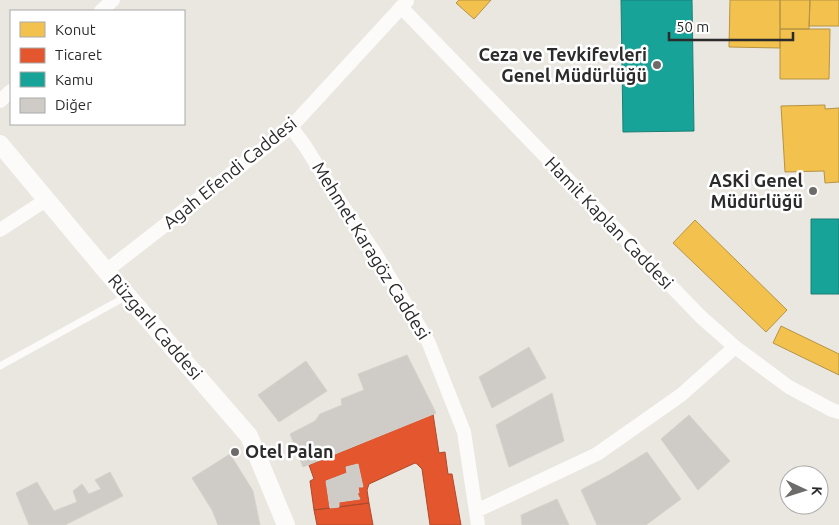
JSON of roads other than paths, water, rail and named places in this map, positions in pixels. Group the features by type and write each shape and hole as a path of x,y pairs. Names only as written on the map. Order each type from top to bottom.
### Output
{"street":[{"path":"102,10 113,0"},
{"name":"Agah Efendi Caddesi","path":"106,271 291,127 404,4"},
{"name":"Hamit Kaplan Caddesi","path":"404,4 701,317 735,347 789,387 839,412"},
{"path":"0,101 10,92"},
{"name":"Mehmet Karagöz Caddesi","path":"291,127 375,253 428,341 464,432 477,518"},
{"name":"Rüzgarlı Caddesi","path":"0,144 106,271 250,436 286,525"},
{"path":"0,230 46,200"},
{"path":"477,518 596,454 681,395 735,347"}],"lane":[{"path":"0,366 128,296"}],"place":[{"name":"Ceza ve Tevkifevleri Genel Müdürlüğü","path":"657,65"},
{"name":"ASKİ Genel Müdürlüğü","path":"813,191"},
{"name":"Otel Palan","path":"235,452"}]}
